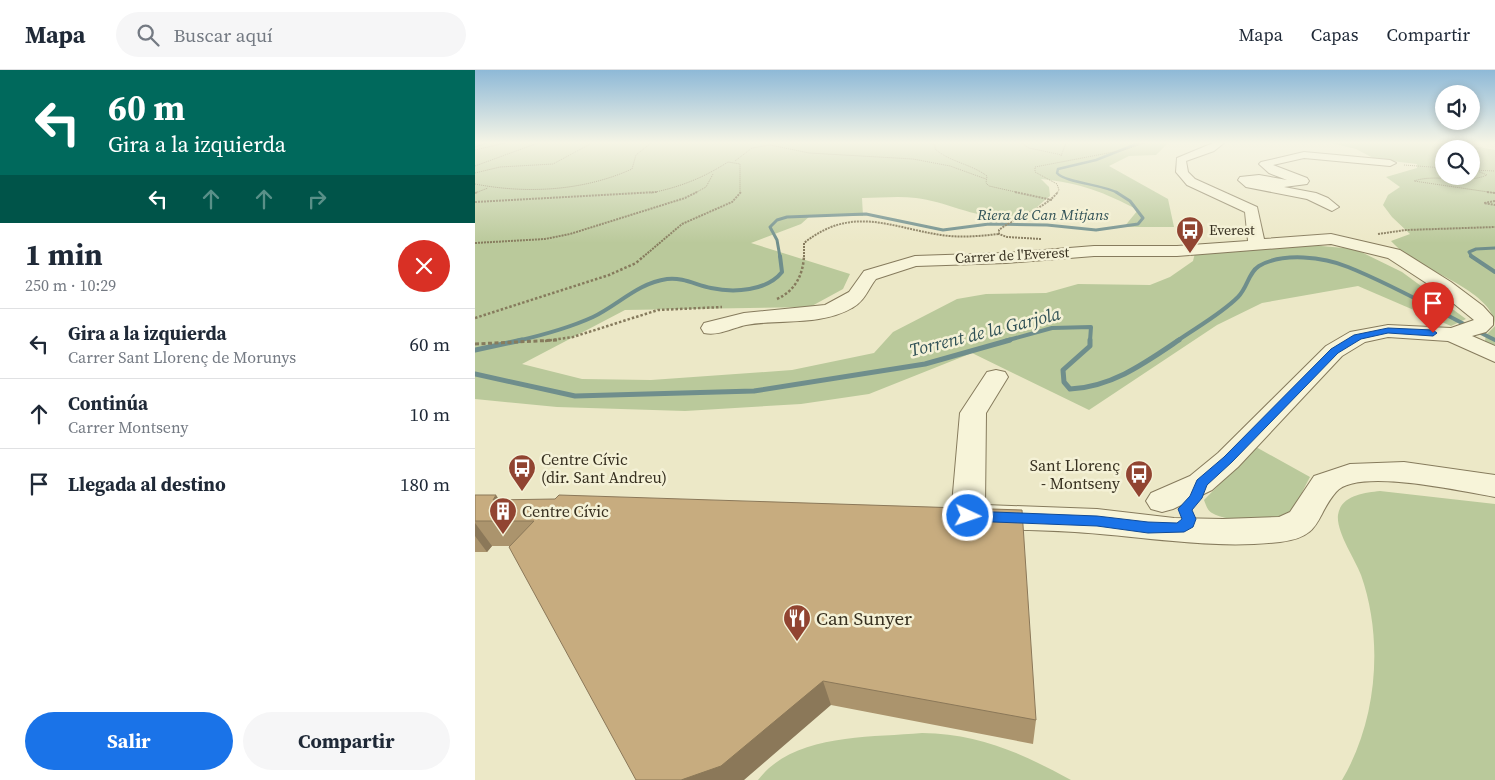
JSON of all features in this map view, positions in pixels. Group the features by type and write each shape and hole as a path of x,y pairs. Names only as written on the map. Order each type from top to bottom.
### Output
{"street":[{"path":"1183,176 1191,182 1252,210 1257,244"},
{"path":"1246,206 1268,204 1332,207 1303,193 1255,185 1244,180 1261,178 1291,183 1303,181 1288,176"},
{"name":"Carrer de l'Everest","path":"712,328 744,319 830,310 845,304 857,295 861,285 870,275 915,261 1006,258 1094,251 1177,251 1331,239 1367,246 1394,254 1444,286 1476,310 1486,322 1478,328 1452,335"},
{"path":"997,377 973,413 953,516 1097,521 1174,509 1228,460 1335,351 1358,337 1388,331 1452,335 1495,355"},
{"path":"1174,509 1223,532 1282,529 1302,521 1325,483 1350,474 1383,471 1423,474 1495,486"}],"path":[{"path":"475,184 491,187 549,188 612,176"},
{"path":"475,202 651,193 680,187 708,176"},
{"path":"475,243 545,239 570,234 685,198 705,187 712,176"},
{"path":"475,317 609,275 636,263 682,224 738,198 743,189 741,176"},
{"path":"981,176 986,178 986,183 989,186 1052,200"},
{"path":"999,234 999,230 1005,224 1037,210 1052,200 1059,190 1057,184 1043,176"},
{"path":"1435,178 1414,181 1435,184"},
{"path":"1441,185 1495,193"},
{"path":"475,193 491,187"},
{"path":"1495,201 1484,203 1495,205"},
{"path":"774,299 782,298 792,290 802,274 804,243 812,237 839,225 853,222 884,222 938,235 963,237 999,234 1020,238 1049,239"},
{"path":"1372,235 1406,230 1495,227"},
{"path":"475,344 551,342 573,337 658,310 687,307 723,308"}],"green space":[{"path":"475,176 1127,176 1168,199 1174,227 1124,227 1138,210 1091,189 1041,179 1049,187 1050,196 1032,211 1018,216 1003,218 974,213 930,200 916,198 862,198 863,216 810,216 801,224 751,243 850,274 843,289 810,307 625,310 522,364 582,379 651,380 792,370 874,353 893,332 957,299 986,294 1046,293 1078,284 1150,285 1170,277 1193,261 1195,253 1310,245 1355,249 1402,272 1466,319 1451,326 1358,286 1262,303 1217,325 1089,410 972,353 869,394 801,404 685,411 557,407 475,399"},
{"path":"1435,176 1435,185 1480,185 1480,176 1495,176 1495,326 1492,314 1484,303 1472,293 1415,261 1391,241 1410,234 1392,217 1383,205 1388,195 1400,187 1386,177"},
{"path":"1495,326 1495,349 1485,341 1486,335"},
{"path":"1256,447 1310,477 1293,508 1286,514 1277,517 1254,521 1230,519 1212,513 1204,500"},
{"path":"1380,491 1495,504 1495,780 1342,780 1354,757 1363,732 1373,680 1374,653 1373,626 1368,600 1361,575 1340,529 1338,515 1340,508 1348,499 1360,494"},
{"path":"922,733 943,734 981,741 1035,761 1071,780 758,780 773,765 791,754 811,746 856,738"}],"building":[{"name":"Can Sunyer","path":"475,495 496,495 493,500 555,499 559,495 1022,510 1036,720 823,681 721,766 681,780 636,780 509,547 534,521 475,521"}],"waterway":[{"name":"Riera de Can Mitjans","path":"1062,176 1117,192"},
{"name":"Riera de Can Mitjans","path":"780,257 777,240 770,227 777,220 787,217 866,214 943,230 989,224 1047,225 1096,230 1138,224 1143,218 1130,201 1117,192"},
{"name":"Torrent de la Garjola","path":"1472,256 1469,252 1476,249 1495,248"},
{"name":"Riera de Can Mitjans","path":"517,341 556,331 584,321 637,290 657,281 679,279 720,290 740,290 759,287 776,278 782,272 780,256"},
{"name":"Torrent de la Garjola","path":"1472,256 1495,272"},
{"name":"Torrent de la Garjola","path":"1177,341 1217,315 1238,297 1252,272 1259,266 1280,259 1303,257 1338,264 1367,275 1495,340"},
{"name":"Torrent de la Garjola","path":"1005,341 1052,328 1091,327 1090,341"},
{"name":"Riera de Can Mitjans","path":"475,350 522,340"},
{"name":"Torrent de la Garjola","path":"475,374 575,396 754,391 925,364 1010,340"},
{"name":"Torrent de la Garjola","path":"1090,341 1090,346 1063,370 1064,382 1070,389 1100,384 1114,379 1141,365 1179,340"}],"place":[{"name":"Everest","path":"1190,254"},
{"name":"Centre Cívic (dir. Sant Andreu)","path":"522,492"},
{"name":"Sant Llorenç - Montseny","path":"1139,498"},
{"name":"Centre Cívic","path":"503,535"},
{"name":"Can Sunyer","path":"797,642"}],"route":[{"path":"968,516 1097,521 1148,528 1179,529 1188,523 1188,514 1185,509 1196,498 1201,483 1228,460 1335,351 1358,337 1388,331 1433,333"}]}
